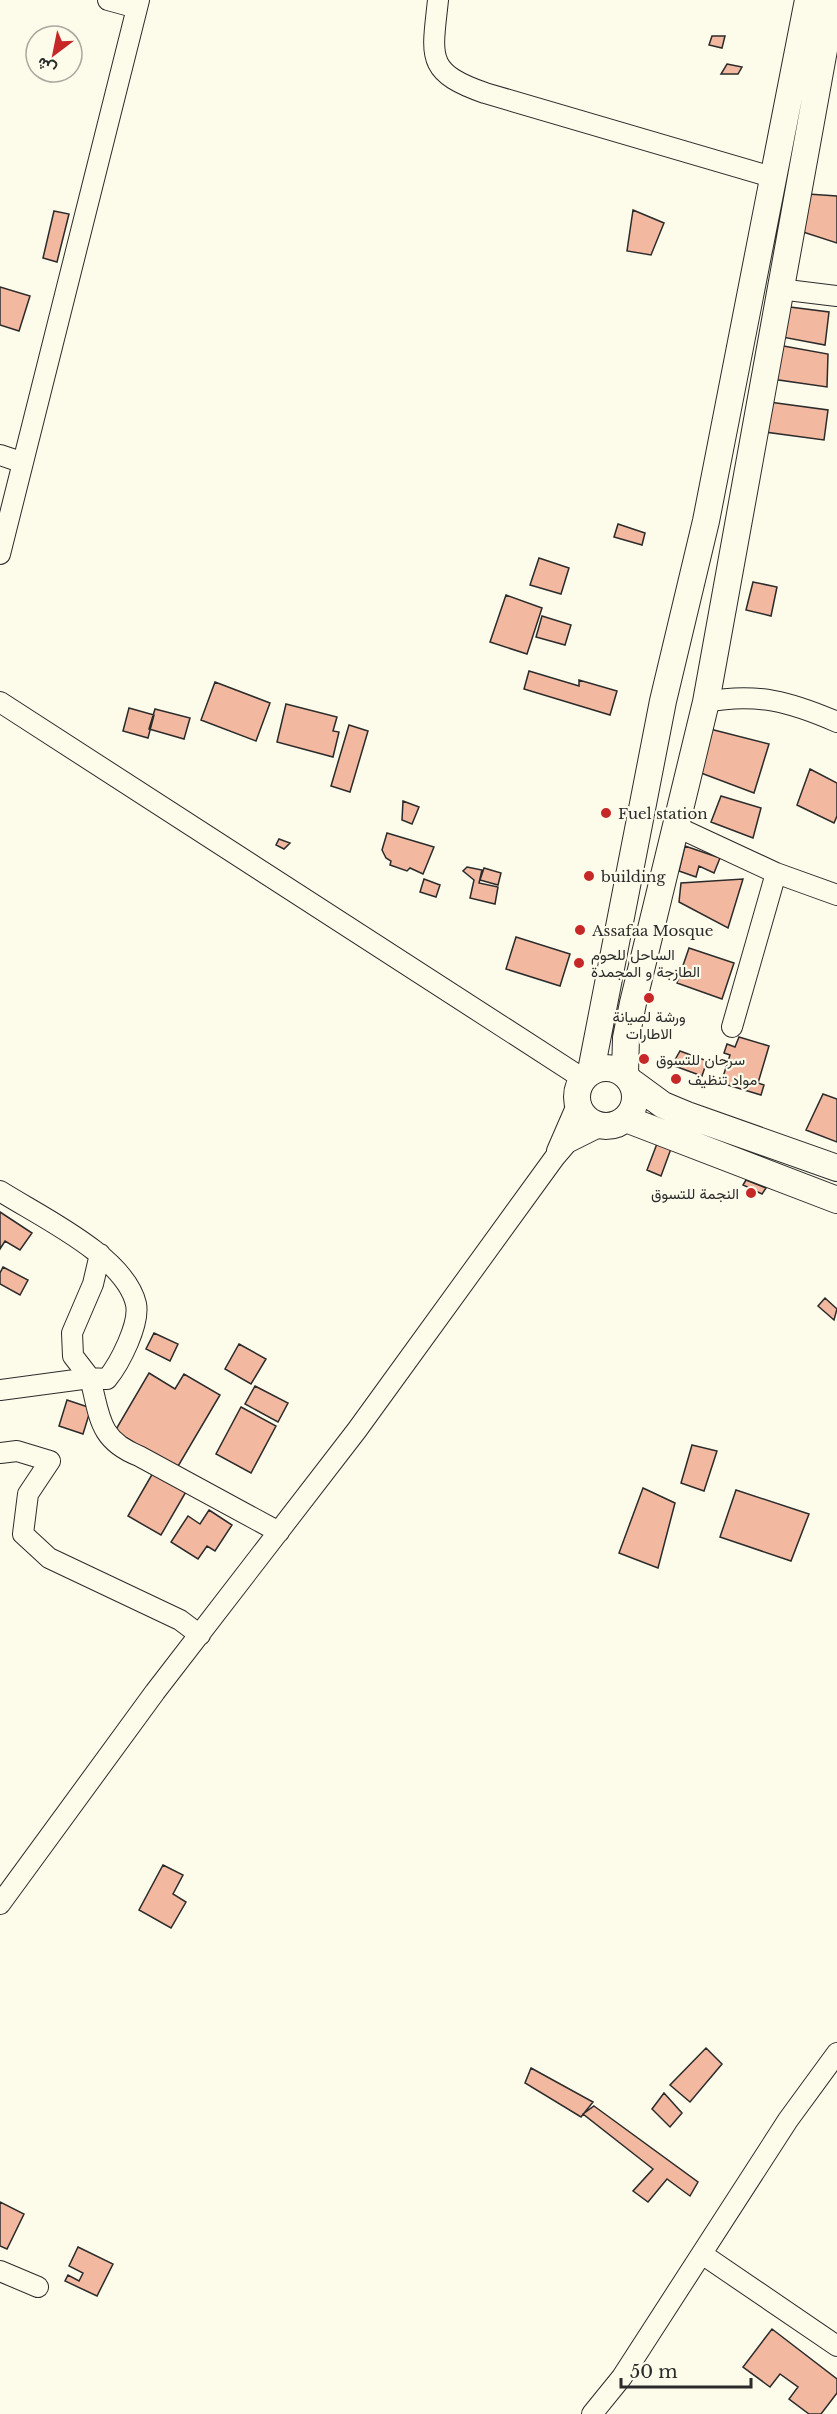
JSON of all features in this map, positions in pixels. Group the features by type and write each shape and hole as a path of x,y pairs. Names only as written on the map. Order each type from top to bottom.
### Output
{"main road":[{"path":"808,0 775,178 706,521 663,701 586,1075 577,1089 577,1105 586,1118 601,1126 618,1124 626,1119 633,1108 636,1096 629,1078 626,1038 706,702 833,0"},
{"path":"586,1075 606,1067 629,1078 663,1105 837,1168"},
{"path":"626,1119 837,1200"}],"street":[{"path":"0,554 21,462 138,4 108,0"},
{"path":"438,0 433,45 438,66 452,80 541,110 775,178"},
{"path":"779,290 837,296"},
{"path":"0,455 21,462"},
{"path":"706,702 753,696 787,702 837,723"},
{"path":"0,702 586,1075"},
{"path":"676,827 776,873 837,895"},
{"path":"732,1027 776,873"},
{"path":"555,1156 577,1105"},
{"path":"0,1904 200,1635 357,1430 555,1156 567,1143 601,1126"},
{"path":"0,1191 100,1254 124,1277 136,1303 137,1320 114,1370 107,1379 90,1378 0,1390"},
{"path":"100,1254 93,1284 72,1333 74,1356 90,1378 104,1430 119,1449 279,1532"},
{"path":"0,1452 18,1451 50,1461 28,1494 23,1534 49,1558 180,1620 200,1635"},
{"path":"592,2414 622,2377 788,2121 837,2053"},
{"path":"702,2254 837,2346"},
{"path":"0,2271 38,2287"}],"building":[{"path":"712,36 725,36 722,48 709,45"},
{"path":"727,64 742,67 738,74 721,74"},
{"path":"808,194 837,196 837,243 803,232"},
{"path":"633,210 664,223 651,255 627,251"},
{"path":"54,211 69,214 57,262 43,258"},
{"path":"0,287 30,296 19,331 0,325"},
{"path":"782,306 829,312 825,345 782,337"},
{"path":"778,345 828,354 827,387 772,379"},
{"path":"769,402 828,410 824,440 765,432"},
{"path":"618,524 645,533 642,545 614,537"},
{"path":"539,558 569,568 561,594 530,585"},
{"path":"753,582 777,587 771,616 746,610"},
{"path":"506,595 542,608 527,654 490,642"},
{"path":"542,616 571,625 565,645 536,637"},
{"path":"529,671 579,686 579,680 617,691 610,715 524,689"},
{"path":"215,682 270,703 256,741 201,720"},
{"path":"286,704 337,717 333,731 339,732 333,757 277,742"},
{"path":"129,708 154,715 148,738 123,731"},
{"path":"155,709 190,718 184,739 149,729"},
{"path":"349,725 368,731 350,792 331,786"},
{"path":"710,729 769,744 754,793 701,773"},
{"path":"810,769 837,783 837,816 834,823 797,805"},
{"path":"721,796 761,808 753,838 711,822"},
{"path":"403,801 419,807 412,824 402,820"},
{"path":"387,833 434,847 423,874 410,868 407,871 390,865 391,861 386,858 382,850"},
{"path":"279,839 290,843 284,849 276,845"},
{"path":"685,846 720,858 714,873 699,866 696,877 679,871"},
{"path":"467,867 482,870 479,883 498,887 495,904 470,898 474,880 463,871"},
{"path":"484,868 501,873 498,885 480,880"},
{"path":"424,879 440,885 436,897 420,892"},
{"path":"743,879 728,928 679,902 681,883"},
{"path":"516,937 570,954 560,986 506,969"},
{"path":"689,948 734,963 722,999 677,983"},
{"path":"739,1037 769,1046 758,1083 764,1085 761,1095 721,1083 730,1055 724,1053 727,1044 735,1047"},
{"path":"680,1051 707,1061 702,1076 672,1065"},
{"path":"823,1094 837,1099 837,1142 806,1130"},
{"path":"658,1141 672,1146 661,1176 647,1170"},
{"path":"746,1180 766,1188 762,1194 743,1185"},
{"path":"0,1212 32,1233 20,1250 5,1241 0,1249"},
{"path":"3,1267 28,1280 20,1295 0,1284 0,1273"},
{"path":"825,1298 837,1309 834,1320 818,1306"},
{"path":"154,1333 178,1344 170,1361 146,1349"},
{"path":"239,1344 266,1359 251,1384 225,1369"},
{"path":"149,1373 175,1389 184,1374 220,1395 177,1468 115,1431"},
{"path":"255,1386 288,1403 278,1422 245,1404"},
{"path":"67,1400 91,1408 83,1434 59,1426"},
{"path":"241,1407 276,1426 251,1473 216,1454"},
{"path":"692,1445 717,1451 704,1491 681,1483"},
{"path":"154,1471 187,1490 161,1535 128,1516"},
{"path":"643,1488 675,1503 658,1568 619,1553"},
{"path":"736,1490 809,1514 791,1561 720,1537"},
{"path":"209,1510 232,1525 215,1551 207,1546 198,1559 171,1542 188,1516 200,1524"},
{"path":"163,1865 183,1875 173,1894 186,1902 171,1928 139,1910"},
{"path":"706,2048 722,2064 690,2102 670,2085"},
{"path":"531,2068 593,2102 581,2117 525,2083"},
{"path":"664,2093 682,2113 670,2127 652,2109"},
{"path":"594,2106 698,2182 690,2196 667,2179 648,2202 633,2191 653,2169 583,2114"},
{"path":"0,2202 24,2214 7,2249 0,2246"},
{"path":"78,2247 113,2264 97,2296 65,2281 68,2275 79,2281 83,2273 69,2266"},
{"path":"772,2329 837,2379 837,2393 821,2414 809,2414 789,2399 798,2387 780,2374 770,2387 743,2367"}],"place":[{"name":"Fuel station","path":"606,813"},
{"name":"building","path":"589,876"},
{"name":"Assafaa Mosque","path":"580,930"},
{"name":"الساحل للحوم الطازجة و المجمدة","path":"579,963"},
{"name":"ورشة لصيانة الاطارات","path":"649,998"},
{"name":"سرحان للتسوق","path":"644,1059"},
{"name":"مواد تنظيف","path":"676,1079"},
{"name":"النجمة للتسوق","path":"751,1193"}]}
